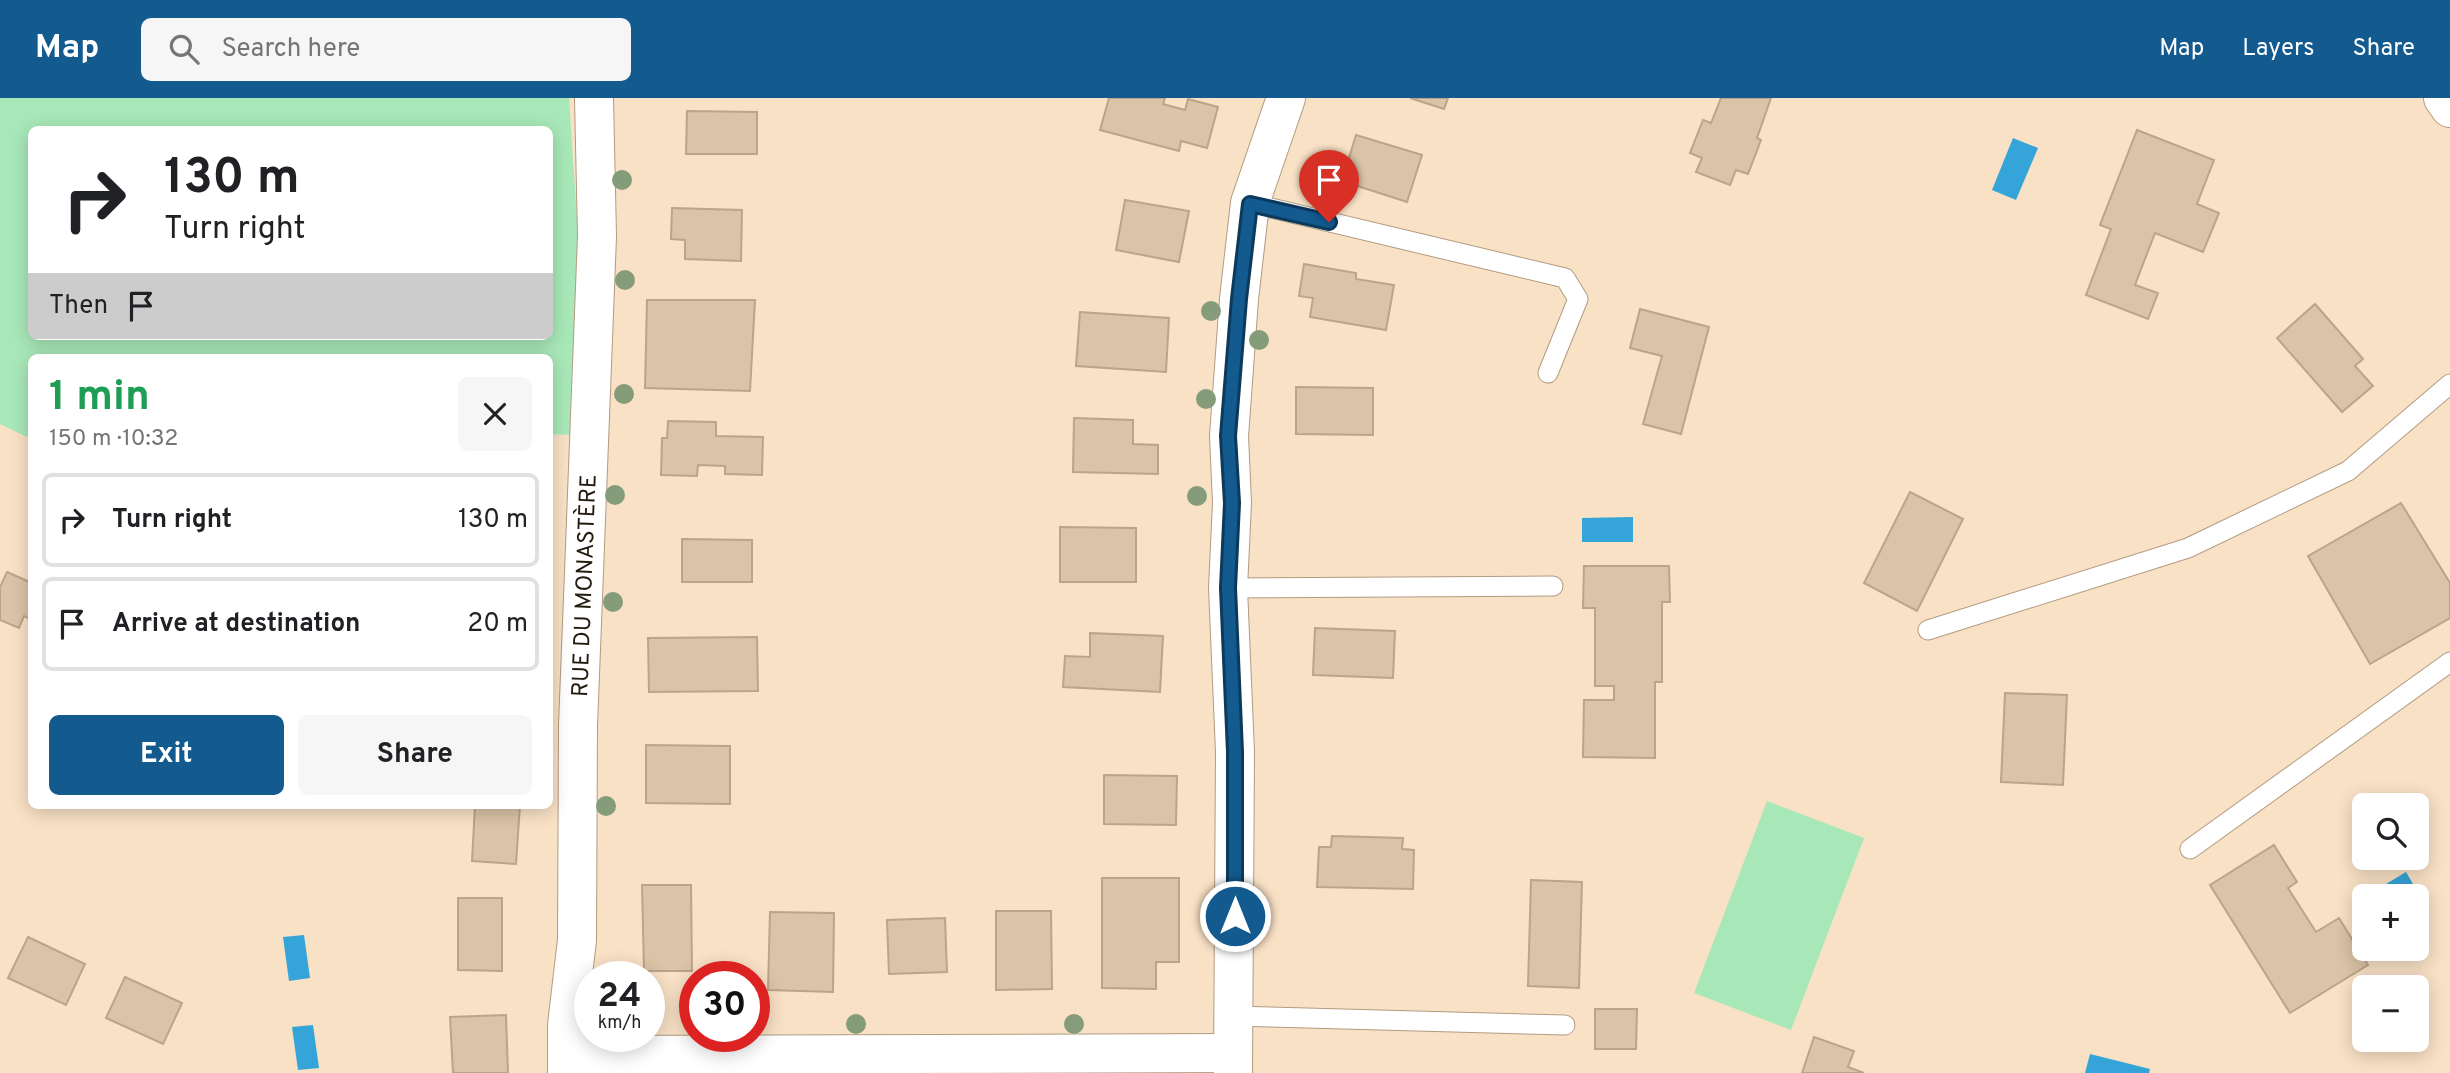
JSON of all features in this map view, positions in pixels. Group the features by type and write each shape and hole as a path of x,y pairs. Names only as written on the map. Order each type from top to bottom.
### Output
{"street":[{"name":"RUE DU MONASTÈRE","path":"567,1064 567,1025 577,940 578,726 597,236 594,98"},
{"path":"567,1064 1233,1048 1235,752 1228,588 1232,503 1228,436 1250,204 1286,98"},
{"path":"2443,98 2450,108"}],"lane":[{"path":"1250,204 1565,278 1578,299 1548,373"},
{"path":"1928,630 2188,548 2348,471 2450,384"},
{"path":"1228,588 1553,586"},
{"path":"2190,849 2450,662"},
{"path":"1233,1048 1565,1025"}],"green space":[{"path":"0,98 569,98 578,235 573,435 553,434 553,354 28,354 28,438 0,424"},
{"path":"1767,801 1864,838 1791,1030 1694,993"}],"water":[{"path":"2013,138 2038,148 2016,200 1992,190"},
{"path":"1633,517 1633,542 1582,542 1582,518"},
{"path":"2406,872 2413,884 2386,884"},
{"path":"304,935 310,978 289,981 283,937"},
{"path":"313,1025 319,1068 298,1070 292,1027"},
{"path":"2090,1054 2150,1069 2149,1073 2085,1073"}],"building":[{"path":"1109,98 1165,98 1163,104 1185,110 1188,99 1218,107 1207,148 1181,141 1179,151 1100,130"},
{"path":"1410,98 1448,98 1444,109"},
{"path":"1721,98 1771,98 1757,138 1761,140 1748,174 1736,170 1730,185 1696,172 1702,158 1690,153 1703,120 1711,123"},
{"path":"687,111 757,112 757,154 686,154"},
{"path":"2137,130 2214,160 2197,204 2219,213 2203,252 2155,233 2135,285 2158,293 2148,319 2086,295 2111,229 2100,225"},
{"path":"1356,135 1422,155 1407,202 1342,181"},
{"path":"1125,200 1189,211 1179,262 1116,250"},
{"path":"672,208 742,210 741,261 685,259 685,240 671,239"},
{"path":"1304,264 1356,273 1356,279 1394,285 1386,330 1310,317 1313,298 1299,296"},
{"path":"647,300 755,300 750,391 645,388"},
{"path":"2315,304 2363,359 2355,366 2373,386 2342,412 2277,338"},
{"path":"1640,309 1709,327 1681,434 1643,424 1662,356 1630,348"},
{"path":"1080,312 1169,318 1166,372 1076,366"},
{"path":"1296,387 1373,388 1373,435 1296,434"},
{"path":"1074,418 1133,420 1133,444 1158,445 1158,474 1073,472"},
{"path":"668,421 716,422 716,436 763,437 762,475 725,474 725,466 698,465 697,476 661,475 662,438 667,438"},
{"path":"1910,492 1963,519 1917,611 1864,583"},
{"path":"2401,503 2450,583 2450,618 2370,664 2308,556"},
{"path":"1060,527 1136,528 1136,582 1060,582"},
{"path":"682,539 752,540 752,582 682,582"},
{"path":"1584,566 1669,566 1670,602 1662,602 1662,682 1655,682 1655,758 1583,757 1584,700 1614,700 1614,686 1595,686 1595,608 1583,608"},
{"path":"7,572 28,581 28,618 24,616 19,628 0,620 0,587"},
{"path":"1315,628 1395,631 1393,678 1313,675"},
{"path":"1090,633 1163,636 1160,692 1063,687 1065,656 1090,657"},
{"path":"757,637 758,691 649,692 648,638"},
{"path":"2005,693 2067,695 2063,785 2001,782"},
{"path":"646,745 730,746 730,804 646,803"},
{"path":"1104,775 1177,776 1176,825 1104,824"},
{"path":"475,809 520,809 516,864 472,861"},
{"path":"1332,836 1403,838 1402,849 1414,850 1413,889 1317,887 1319,847 1331,847"},
{"path":"2274,845 2297,882 2288,888 2316,932 2339,918 2352,939 2352,961 2366,961 2368,965 2290,1013 2210,885"},
{"path":"1102,878 1179,878 1179,962 1156,962 1156,989 1102,988"},
{"path":"1531,880 1582,882 1579,988 1528,986"},
{"path":"642,885 691,885 692,961 679,961 679,971 665,971 665,961 644,961"},
{"path":"458,898 502,898 502,971 458,970"},
{"path":"996,911 1051,911 1052,989 996,990"},
{"path":"770,912 834,913 833,992 770,990"},
{"path":"945,918 947,972 889,974 887,920"},
{"path":"28,937 85,964 66,1005 8,978"},
{"path":"125,977 182,1003 163,1044 106,1018"},
{"path":"1595,1009 1637,1009 1636,1049 1595,1049"},
{"path":"506,1015 508,1073 453,1073 450,1017"},
{"path":"1814,1037 1854,1051 1848,1067 1864,1073 1802,1073"}],"route":[{"path":"1235,916 1235,752 1228,588 1232,503 1228,436 1250,204 1329,222"}]}
